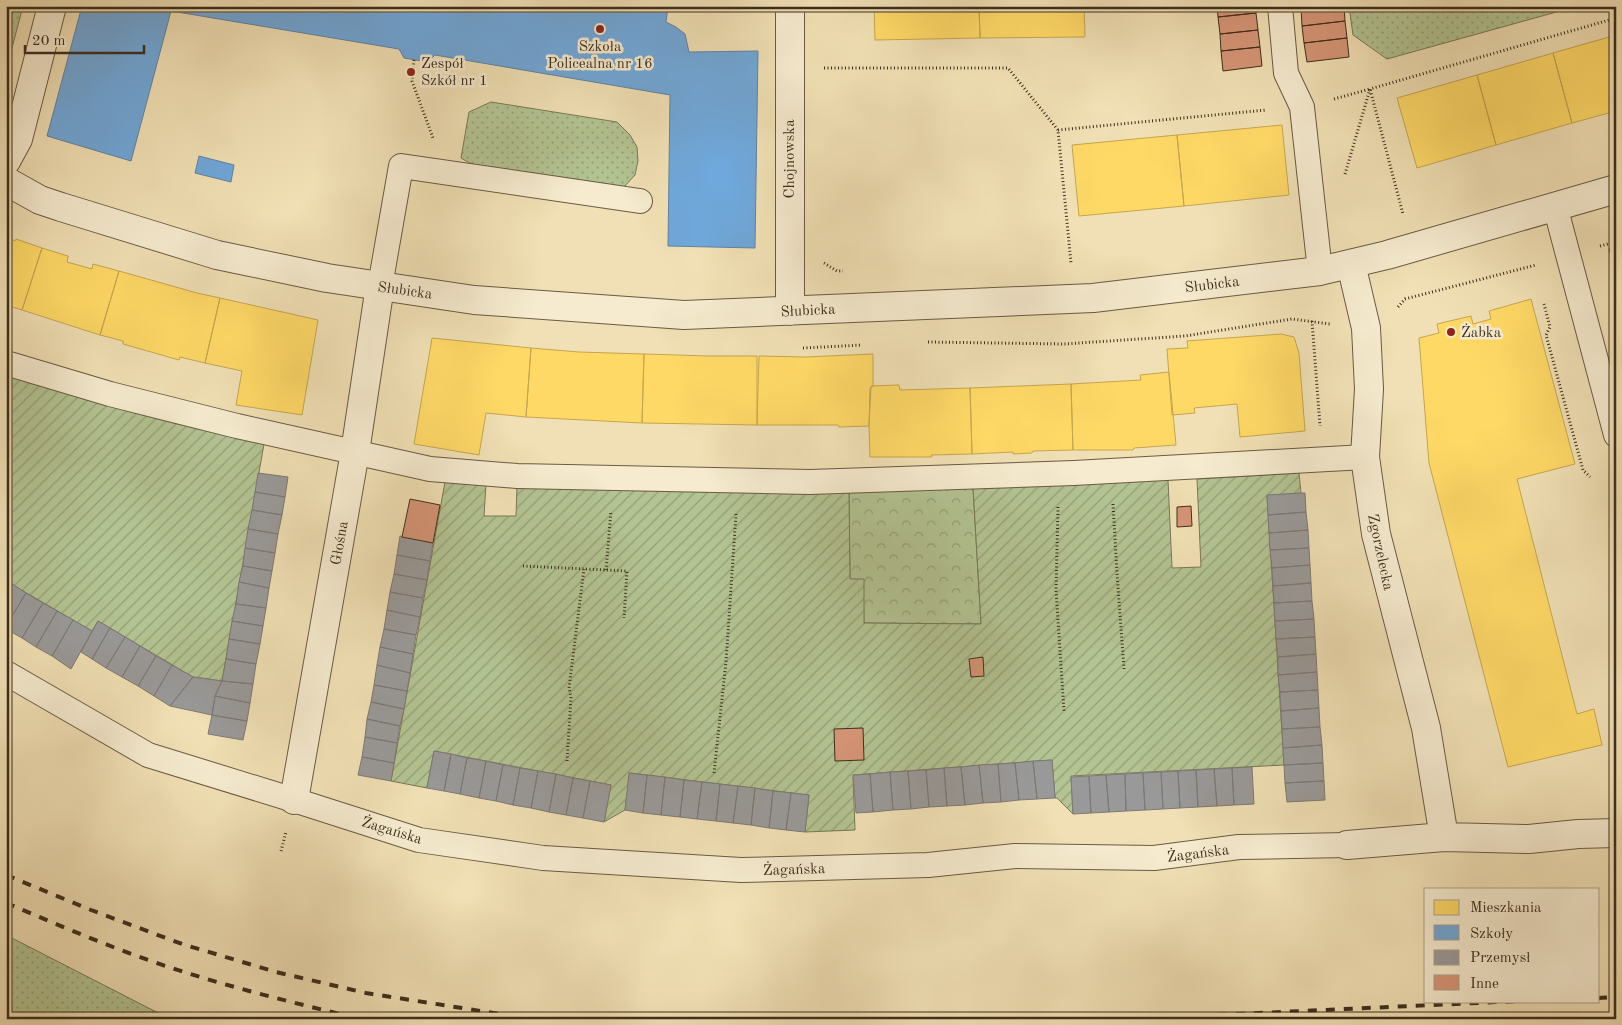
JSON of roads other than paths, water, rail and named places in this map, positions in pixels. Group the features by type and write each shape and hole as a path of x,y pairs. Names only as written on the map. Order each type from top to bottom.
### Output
{"street":[{"path":"6,161 18,139 52,6"},
{"name":"Chojnowska","path":"790,6 790,311"},
{"name":"Słubicka","path":"6,181 40,200 217,256 327,278 474,300 684,315 1093,298 1320,271 1396,252 1616,189"},
{"name":"Zgorzelecka","path":"1351,264 1366,328 1369,389 1364,457 1376,534 1426,728 1444,837"},
{"name":"Głośna","path":"294,800 355,452 380,286"},
{"name":"Żagańska","path":"1347,844 1444,837 1529,839 1578,834 1616,833"}],"lane":[{"path":"1280,6 1286,73 1302,107 1320,271"},
{"path":"380,286 401,166 640,201"},
{"path":"1555,206 1616,435"},
{"path":"6,363 119,396 236,426 430,469 517,476 810,482 1059,474 1364,457"},
{"name":"Żagańska","path":"6,674 148,756 419,840 543,858 741,870 928,865 1015,856 1154,858 1239,847 1347,844"}],"railway":[{"path":"6,875 91,910 182,944 276,972 366,993 532,1019"},
{"path":"6,903 114,948 177,970 255,993 361,1019"},
{"path":"1600,998 1616,997"},
{"path":"1128,1019 1498,1002"}],"place":[{"name":"Szkoła Policealna nr 16","path":"600,29"},
{"name":"Zespół Szkół nr 1","path":"411,72"},
{"name":"Żabka","path":"1451,332"}]}
